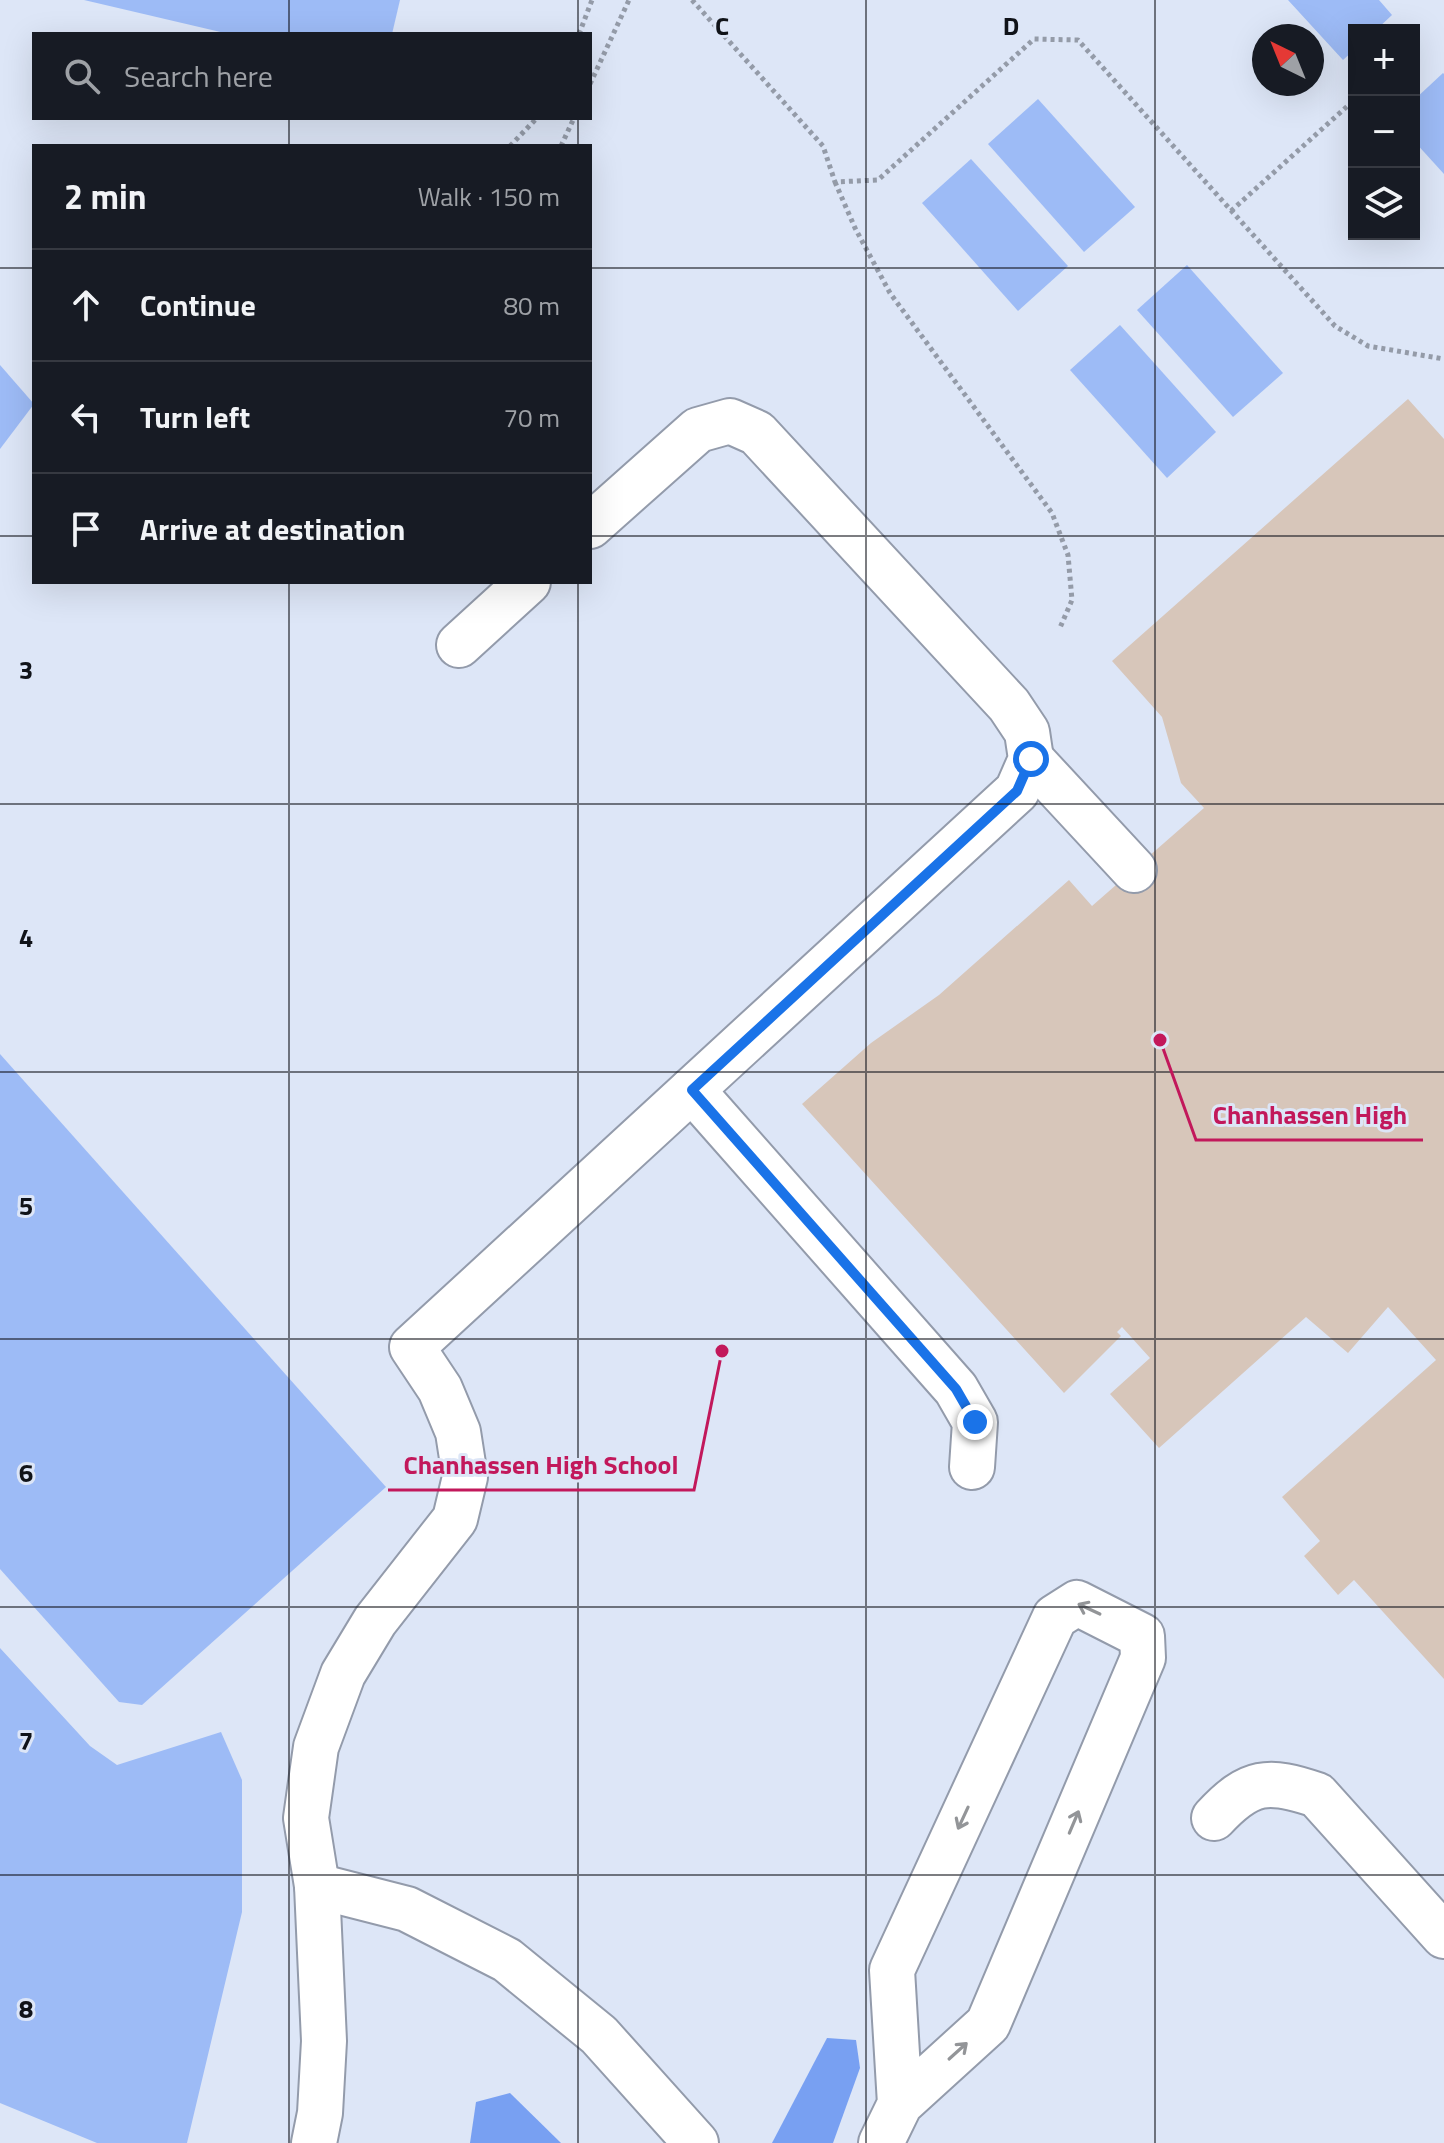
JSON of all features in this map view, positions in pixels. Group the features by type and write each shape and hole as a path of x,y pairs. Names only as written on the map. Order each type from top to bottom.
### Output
{"lane":[{"path":"314,2143 320,2113 324,2041 317,1886 306,1818 316,1747 343,1674 375,1621 455,1519 465,1477 458,1432 440,1389 412,1347 1017,791 1031,759 1027,732 1009,705 757,433 730,421 698,430 592,524"},
{"path":"459,645 526,584"},
{"path":"1031,759 1134,870"},
{"path":"692,1090 956,1389 975,1422 972,1467"},
{"path":"881,2143 900,2104 988,2024 1143,1658 1142,1636 1077,1603 1055,1617 892,1970 900,2104"},
{"path":"1214,1818 1232,1798 1249,1787 1295,1787 1317,1795 1444,1936"},
{"path":"317,1886 407,1909 507,1960 599,2035 696,2143"}],"path":[{"path":"580,32 592,0"},
{"path":"592,80 629,0"},
{"path":"692,0 823,146 855,228 890,293 1052,513 1068,555 1072,600 1059,630"},
{"path":"835,182 878,180 1034,39 1078,40 1335,326 1368,346 1444,359"},
{"path":"1231,211 1348,106"},
{"path":"512,144 535,120"},
{"path":"562,144 573,120"}],"shaded area":[{"path":"84,0 400,0 392,32 220,32"},
{"path":"1288,0 1379,0 1392,15 1382,24 1348,24 1348,55 1343,60 1324,39 1324,24 1310,24"},
{"path":"1444,74 1444,174 1420,148 1420,94"},
{"path":"1038,99 1135,207 1084,252 988,144"},
{"path":"971,159 1068,266 1018,311 922,203"},
{"path":"1187,265 1283,373 1233,417 1137,310"},
{"path":"1120,325 1216,432 1167,478 1070,370"},
{"path":"0,365 32,402 32,407 0,449"},
{"path":"0,1054 386,1487 142,1705 119,1702 0,1569"},
{"path":"0,1648 90,1746 117,1765 221,1732 242,1780 242,1912 187,2143 97,2143 0,2103"},
{"path":"827,2038 856,2040 860,2068 833,2143 772,2143"},
{"path":"510,2093 561,2143 470,2143 476,2102"}],"building":[{"path":"1408,399 1444,439 1444,1679 1354,1580 1338,1595 1304,1556 1320,1541 1282,1497 1436,1360 1388,1307 1348,1353 1306,1317 1159,1448 1110,1394 1150,1358 1122,1327 1117,1332 1121,1336 1064,1393 802,1104 871,1043 939,995 1069,880 1092,906 1204,808 1181,783 1162,717 1112,661"}],"place":[{"name":"Chanhassen High","path":"1160,1040"},
{"name":"Chanhassen High School","path":"722,1351"}],"route":[{"path":"975,1422 956,1389 692,1090 1017,791 1031,759"}]}
